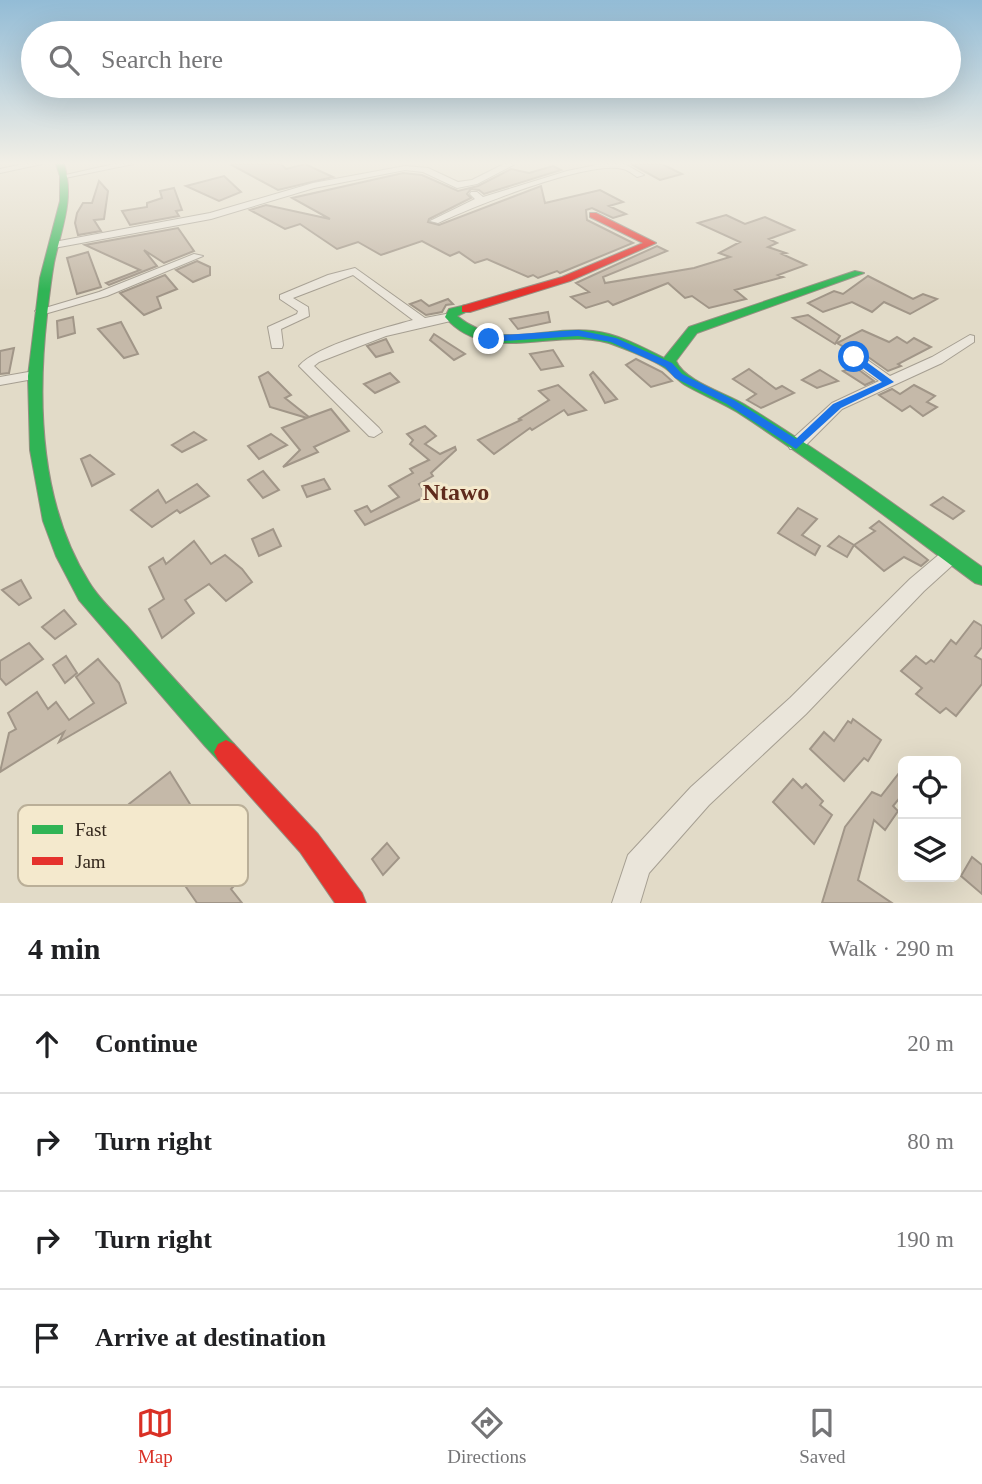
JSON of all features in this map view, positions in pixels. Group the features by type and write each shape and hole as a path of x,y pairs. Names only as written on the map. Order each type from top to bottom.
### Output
{"street":[{"path":"64,206 41,311 33,414 45,494 59,542 83,589 163,685 309,843 352,903"},
{"path":"54,245 211,216 245,206"},
{"path":"435,221 468,206"},
{"path":"451,317 453,312 465,308 504,299 566,279 652,243 593,215"},
{"path":"41,311 103,294 198,256"},
{"path":"277,345 274,327 303,316 304,310 284,297 342,273 359,272 422,321"},
{"path":"669,365 673,355 694,330 859,273"},
{"path":"374,432 306,366 314,359 351,343 422,321 451,317"},
{"path":"451,317 457,326 470,335 489,339 578,333 613,340 669,365 679,376 731,402 846,478 949,557 982,576"},
{"path":"796,445 837,406 937,360 970,339"},
{"path":"854,357 889,382"},
{"path":"0,381 34,375"},
{"path":"626,903 638,866 700,796 798,706 917,585 949,557"}],"building":[{"path":"81,206 106,206 104,219 94,220 101,231 78,235 75,223"},
{"path":"181,206 182,210 176,211 179,216 130,225 122,211"},
{"path":"271,206 330,219 307,206 455,206 429,219 428,222 439,225 488,206 609,206 626,214 613,218 592,208 586,210 587,220 633,243 560,273 557,271 538,278 533,275 528,277 487,259 475,263 459,252 450,256 422,241 381,255 358,242 337,249 300,224 285,229 250,210"},
{"path":"726,215 745,224 765,217 794,230 769,239 777,243 768,247 786,253 782,254 806,265 778,275 783,277 735,290 746,299 709,308 692,296 685,298 668,283 613,305 608,301 586,308 571,297 589,292 576,283 657,246 667,251 603,277 605,283 694,268 730,257 719,253 740,242 698,223"},
{"path":"178,228 194,251 164,263 144,250 157,266 109,285 106,283 140,270 85,245"},
{"path":"88,252 101,287 77,294 67,258"},
{"path":"197,261 210,267 210,275 193,282 176,270"},
{"path":"165,275 177,289 157,297 161,308 144,315 120,293"},
{"path":"868,276 913,299 923,294 937,299 910,314 884,302 872,312 852,302 823,312 808,303 834,291 843,294"},
{"path":"448,299 453,304 446,305 442,312 426,315 410,304 421,300 429,306"},
{"path":"548,312 550,322 518,329 510,319"},
{"path":"808,315 840,336 835,344 793,318"},
{"path":"73,317 75,333 58,338 57,321"},
{"path":"121,322 138,354 124,358 98,329"},
{"path":"862,330 889,342 897,337 907,343 914,338 931,347 888,371 861,352 851,351 837,343"},
{"path":"434,334 465,354 454,360 430,340"},
{"path":"386,339 393,352 376,357 367,346"},
{"path":"14,348 9,373 0,374 0,351"},
{"path":"553,350 563,366 541,370 530,354"},
{"path":"636,359 662,372 672,381 651,387 626,365"},
{"path":"855,367 874,381 865,385 843,371"},
{"path":"749,369 776,389 782,386 794,393 761,408 747,400 756,394 733,379"},
{"path":"820,370 838,381 817,388 802,380"},
{"path":"268,372 291,395 285,398 309,417 331,409 349,431 314,447 318,452 283,467 300,450 282,428 307,418 270,407 259,377"},
{"path":"593,372 617,399 605,403 590,375"},
{"path":"390,373 399,382 375,393 364,384"},
{"path":"558,385 586,410 568,415 564,410 532,430 530,428 494,454 478,440 521,420 519,419 549,400 539,391"},
{"path":"914,385 935,396 927,402 937,407 923,416 910,406 902,411 879,395 892,389 900,394"},
{"path":"425,426 436,436 425,444 440,454 455,447 456,450 431,473 433,476 419,484 427,496 365,525 355,511 367,506 371,512 399,497 389,486 413,473 410,469 429,460 410,444 413,440 407,434"},
{"path":"194,432 206,440 182,452 172,445"},
{"path":"271,434 287,445 259,459 248,446"},
{"path":"90,455 114,474 92,486 81,459"},
{"path":"263,471 279,490 263,498 248,480"},
{"path":"324,479 330,489 307,497 302,486"},
{"path":"197,484 209,496 180,513 177,510 152,527 131,510 158,490 166,503"},
{"path":"943,497 964,511 953,519 931,505"},
{"path":"798,508 817,519 802,535 820,546 815,555 778,533"},
{"path":"879,521 928,560 921,566 904,557 884,571 854,545 875,531 870,528"},
{"path":"273,529 281,546 259,556 252,539"},
{"path":"839,536 854,545 847,557 828,546"},
{"path":"194,541 211,564 225,555 242,569 252,582 226,601 209,584 185,600 194,613 162,638 149,609 164,599 149,567 163,558 166,564"},
{"path":"21,580 31,598 19,605 2,590"},
{"path":"64,610 76,624 55,639 42,627"},
{"path":"974,621 982,626 982,647 975,656 982,660 982,684 956,716 946,708 940,713 916,694 922,688 901,671 916,656 926,664 931,660 934,662 951,640 956,644"},
{"path":"29,643 43,659 6,685 0,678 0,661"},
{"path":"66,656 77,673 65,683 53,665"},
{"path":"98,659 119,683 126,703 59,742 64,732 0,772 9,733 16,729 8,713 37,692 48,709 56,702 69,720 94,703 76,677"},
{"path":"853,719 881,740 868,761 864,758 844,781 810,749 824,732 834,741 848,721 851,723"},
{"path":"170,772 191,805 130,805"},
{"path":"898,774 898,800 893,806 898,811 885,830 874,820 858,880 892,903 822,903 845,827 872,792 881,796"},
{"path":"793,779 802,788 806,784 823,801 820,805 832,815 814,844 773,802"},
{"path":"387,843 399,858 383,875 372,859"},
{"path":"972,857 982,865 982,894 961,876"},
{"path":"185,886 234,886 231,889 242,903 197,903"}],"traffic: fast":[{"path":"64,206 46,278 35,376 38,450 52,521 65,556 86,594 226,752"},
{"path":"859,273 693,330 669,361 672,368 688,381 739,407 820,460 982,577"},
{"path":"466,309 453,312 451,317 467,330 483,337 501,340 594,335 623,344 669,365"}],"traffic: jam":[{"path":"466,309 566,279 651,243 593,215"},
{"path":"226,752 309,843 352,903"}],"district":[{"name":"Ntawo","path":"456,492"}],"route":[{"path":"489,339 578,333 613,340 669,365 679,376 731,402 796,445 837,406 889,382 854,357"}]}
